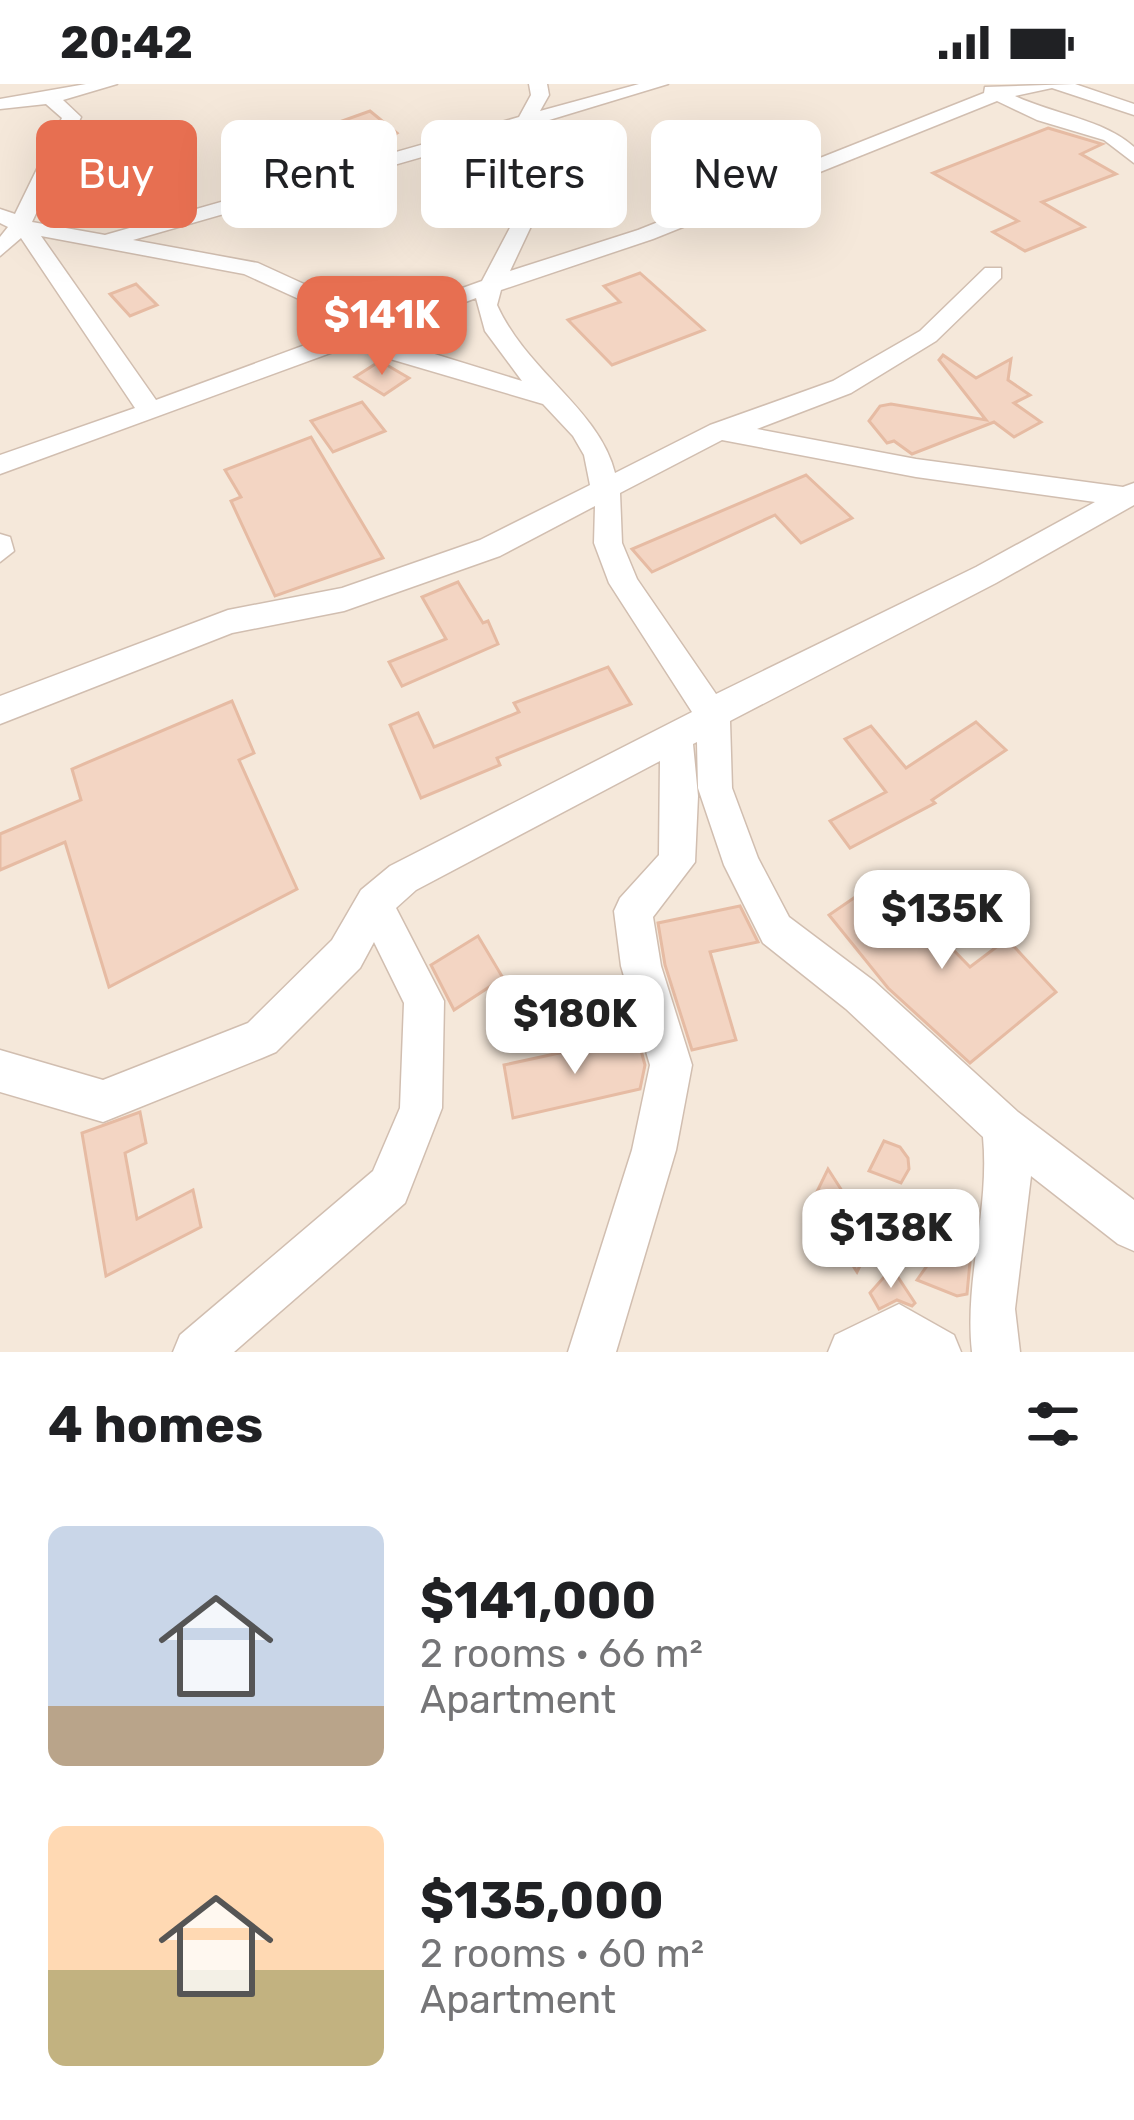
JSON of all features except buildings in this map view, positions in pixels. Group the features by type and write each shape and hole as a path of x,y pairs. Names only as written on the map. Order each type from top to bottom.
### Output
{"street":[{"path":"0,104 108,84"},
{"path":"538,84 540,95 516,164 524,222 490,286 486,304 497,331 590,443 605,490 608,543 624,583 713,717 715,788 742,865 776,930 860,995 1003,1127 1134,1228"},
{"path":"104,242 311,177 481,136 529,116 587,107 659,84"},
{"path":"0,464 361,337 490,286 655,232 962,95 998,94 1047,84"},
{"path":"1058,84 1134,110"},
{"path":"998,94 1043,116 1111,136 1134,158"},
{"path":"0,250 24,227 39,175 71,118 50,98"},
{"path":"0,215 24,227 250,268 320,300 341,328 389,351 553,399"},
{"path":"24,227 151,412"},
{"path":"0,710 228,622 344,599 490,548 719,431 842,387 928,335 993,273"},
{"path":"731,430 835,454 1130,495"},
{"path":"0,1071 103,1101 262,1038 346,954 374,903 403,878 713,717 722,706 986,575 1130,495"},
{"path":"592,1352 654,1150 671,1065 641,966 633,911 677,862 681,796 675,736"},
{"path":"197,1352 389,1187 421,1108 424,1001 374,903"},
{"path":"996,1352 991,1309 1009,1180 1003,1127"},
{"path":"852,1352 899,1328 937,1352"}],"shaded area":[{"path":"0,84 1134,84 1134,1352 0,1352"}]}
